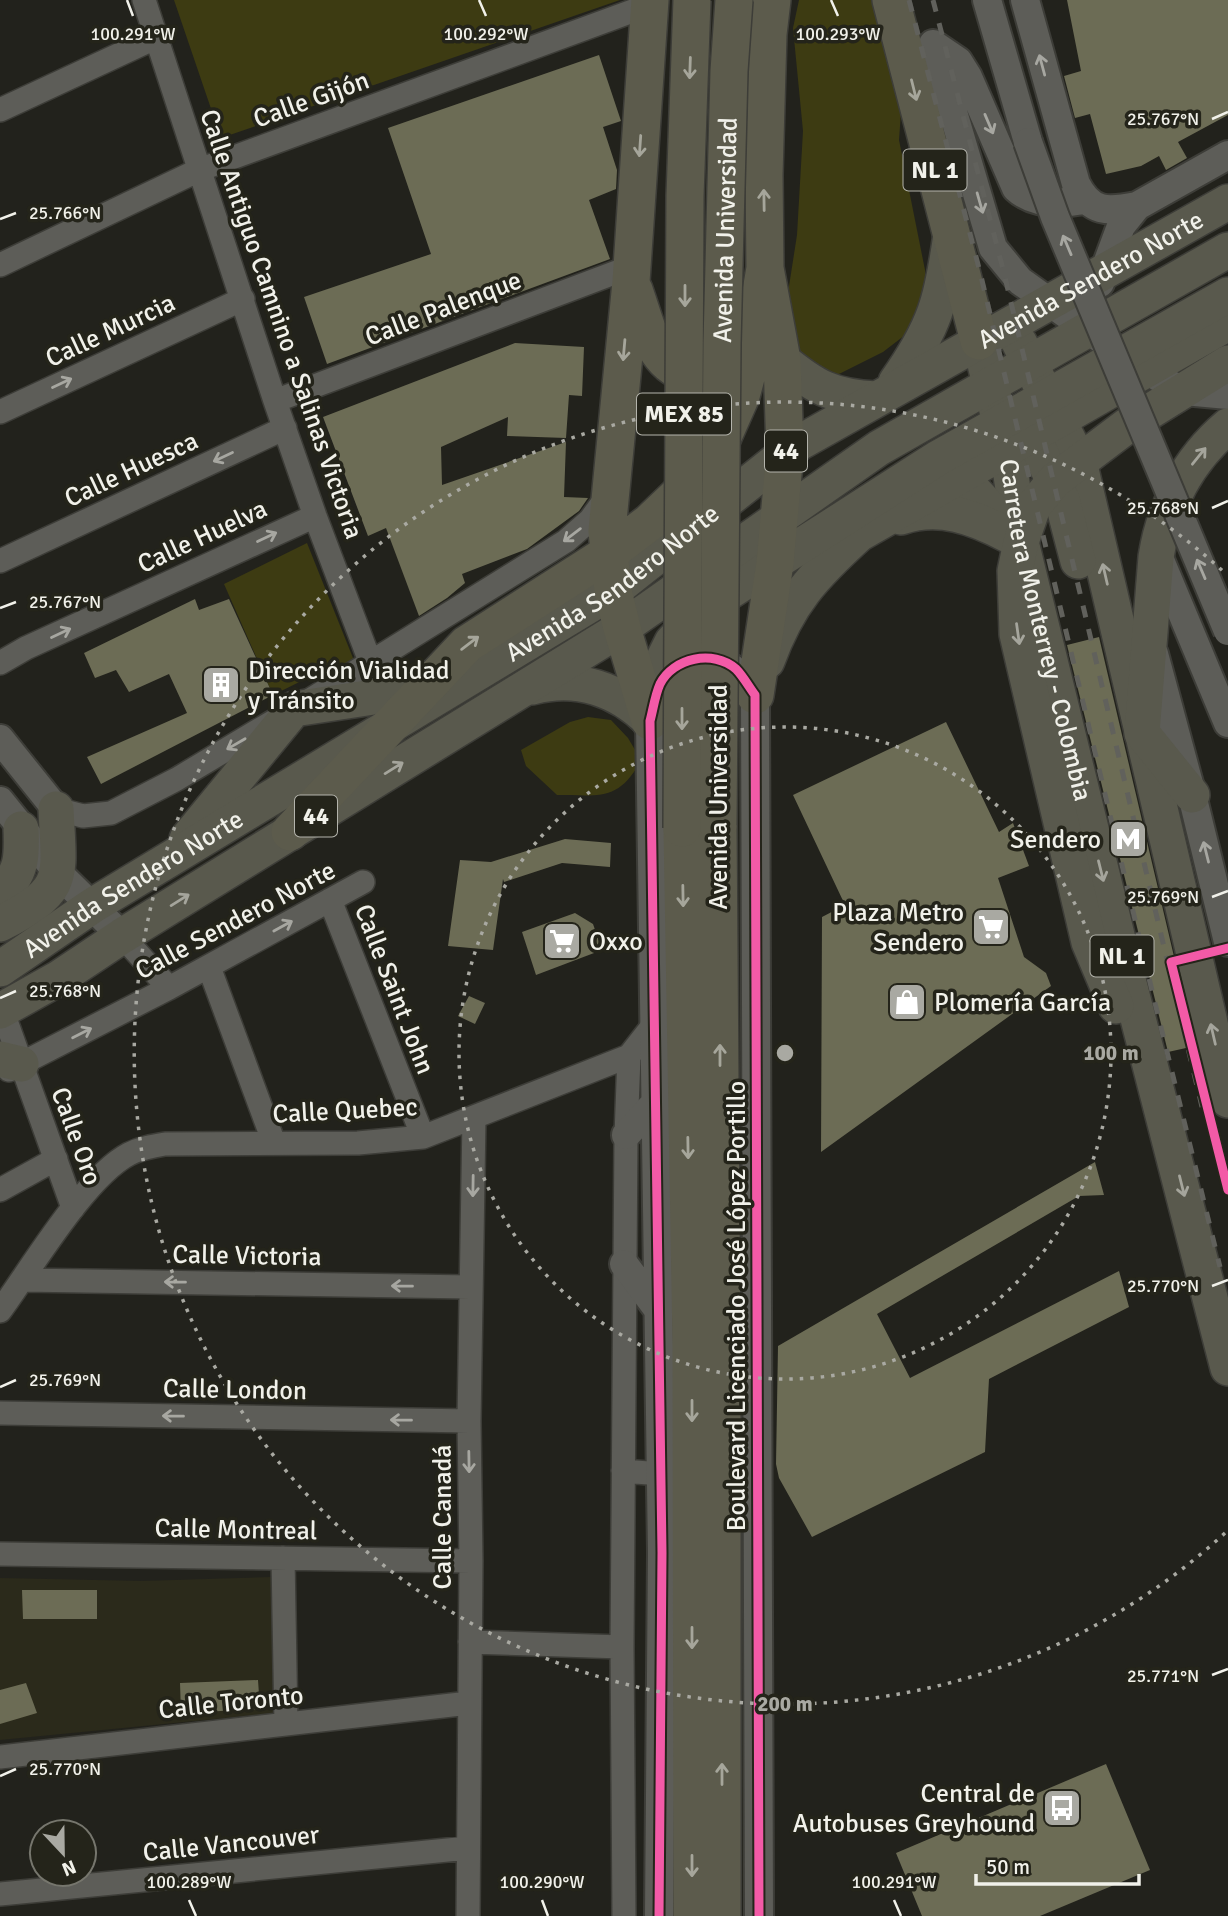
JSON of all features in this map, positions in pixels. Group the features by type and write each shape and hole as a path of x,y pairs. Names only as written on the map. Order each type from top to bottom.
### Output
{"highway":[{"name":"Avenida Universidad","path":"692,0 685,209 682,828 707,1343"},
{"name":"Avenida Universidad","path":"707,1343 718,825 722,343 729,71 734,0"},
{"path":"650,2 631,275 607,531 613,591 650,721"},
{"path":"755,695 775,563 785,452 767,350 764,175 771,3"},
{"name":"NL 1","path":"894,12 951,234 994,332"},
{"path":"631,275 656,350 670,366 686,374 713,373 767,350"},
{"path":"290,832 467,644 609,553 672,503 710,458 732,418 747,374 767,350"},
{"name":"Boulevard Licenciado José López Portillo","path":"692,1916 707,1343"},
{"name":"Boulevard Licenciado José López Portillo","path":"707,1343 722,1916"}],"main road":[{"name":"Avenida Sendero Norte","path":"0,968 92,906 613,591 785,452 883,394 1228,202"},
{"path":"767,350 805,380 831,393 883,394 916,353 935,316 946,276 951,234"},
{"name":"Avenida Sendero Norte","path":"1,1008 59,978 122,936 622,628 879,448 1228,250"},
{"path":"650,721 650,692 657,670 672,642 704,608 775,563 1134,362 1228,295"},
{"path":"1134,362 1228,323"},
{"name":"Carretera Monterrey - Colombia","path":"994,332 1029,362 1021,542 1123,960 1228,1368"},
{"name":"Carretera Monterrey - Colombia","path":"994,332 990,385 1027,422"},
{"path":"1021,542 1033,507 1066,471 1128,425 1228,363"},
{"path":"1027,422 1066,471 1062,500 1150,843 1180,897"},
{"path":"1192,795 1142,733 1157,553 1166,513 1175,492 1201,453 1228,426"},
{"path":"879,448 907,448 949,467 1021,542"},
{"path":"755,695 782,622 801,592 823,567 859,534 949,467"},
{"name":"NL 1","path":"1066,471 1142,733 1228,1100"},
{"path":"859,534 911,514 945,512 989,526 1021,542"},
{"path":"171,858 295,709 464,681"},
{"path":"511,697 527,688 544,684 581,683 599,687 620,697 650,721"},
{"path":"0,924 22,912 52,889 58,873 56,808"},
{"path":"0,890 8,885 19,869 22,854 21,829"}],"street":[{"name":"Calle Antiguo Camnino a Salinas Victoria","path":"144,0 275,401 371,664"},
{"path":"987,0 1028,142 1055,216 1228,631"},
{"path":"1025,0 1076,184 1084,200"},
{"name":"Calle Gijón","path":"0,265 200,170 650,2"},
{"path":"894,12 958,61 968,77 1016,188 1028,197 1051,202 1084,200 1113,210 1137,206"},
{"path":"0,110 157,37"},
{"path":"933,44 993,248 1015,276 1047,302 1134,362 1184,391 1228,395"},
{"path":"1088,329 1103,272 1124,219 1137,206 1228,155"},
{"name":"Calle Palenque","path":"275,401 631,275"},
{"name":"Calle Murcia","path":"0,412 243,299"},
{"name":"Calle Huesca","path":"0,561 285,428"},
{"path":"0,739 56,808 83,816 111,813 177,779 371,664 579,531 600,509 612,482"},
{"name":"Calle Huelva","path":"0,663 26,648 315,516"},
{"path":"1157,553 1228,723"},
{"path":"1150,638 1228,942"},
{"path":"659,1916 661,1474 650,721 660,684 675,666 693,660 706,658 725,662 736,669 755,695"},
{"name":"Boulevard Licenciado José López Portillo","path":"755,695 759,1916"},
{"path":"0,801 58,873 122,936 169,988"},
{"name":"Calle Sendero Norte","path":"7,1066 169,988 363,882"},
{"name":"Calle Saint John","path":"330,900 423,1137"},
{"path":"209,967 274,1143"},
{"name":"Calle Oro","path":"0,1311 74,1208 56,1159 7,1066 1,1008"},
{"path":"624,1916 622,1647 626,1135 629,1056 654,1024"},
{"name":"Calle Quebec","path":"74,1208 107,1170 141,1149 165,1144 358,1143 423,1137 629,1056"},
{"path":"626,1135 657,1101"},
{"name":"Calle Canadá","path":"468,1916 470,1287 474,1118"},
{"path":"0,1189 56,1159"},
{"path":"624,1264 659,1311"},
{"name":"Calle Victoria","path":"23,1280 470,1287"},
{"name":"Calle London","path":"0,1413 469,1421"},
{"path":"623,1471 661,1474"},
{"name":"Calle Montreal","path":"0,1554 471,1561"},
{"path":"283,1558 286,1724"},
{"path":"470,1642 622,1647"},
{"name":"Calle Toronto","path":"0,1757 469,1703"},
{"path":"623,1757 661,1759"},
{"name":"Calle Vancouver","path":"0,1894 468,1847"}],"shaded area":[{"path":"174,0 620,0 221,138"},
{"path":"799,0 874,0 901,112 899,140 925,270 926,288 909,332 883,352 835,376 808,368 796,346 787,299 797,235 803,131 793,28"},
{"path":"307,543 357,668 343,679 336,664 273,695 224,584"},
{"path":"588,717 611,720 628,738 641,760 633,774 616,790 596,795 557,795 526,766 521,750 570,722"},
{"path":"271,1577 277,1713 0,1740 0,1578 142,1581"}],"building":[{"path":"1067,0 1228,0 1228,115 1178,142 1187,158 1166,170 1159,156 1141,166 1106,174 1090,114 1075,118 1064,76 1081,71"},
{"path":"599,55 621,121 603,127 617,170 616,189 589,200 610,259 327,364 304,297 431,254 388,128"},
{"path":"515,343 584,347 582,396 569,395 566,438 507,436 508,417 441,447 442,485 566,442 564,497 588,498 579,511 527,549 462,574 465,583 419,616 386,528 368,536 323,417"},
{"name":"Dirección Vialidad y Tránsito","path":"195,599 199,610 229,599 273,695 101,784 87,757 187,713 169,674 129,692 116,670 95,678 84,653"},
{"path":"1099,637 1195,1046 1168,1052 1067,645"},
{"path":"946,722 999,832 1013,823 1029,866 998,878 1024,957 1046,973 1051,986 821,1152 822,917 845,905 793,795"},
{"path":"565,839 611,843 610,867 562,863 504,882 503,879 493,950 448,946 460,860 491,862"},
{"name":"Oxxo","path":"575,913 593,924 602,950 536,975 522,932"},
{"path":"469,996 485,1003 475,1024 458,1016"},
{"path":"1095,1162 1104,1195 1079,1196 877,1314 910,1378 1119,1271 1129,1307 989,1379 985,1452 812,1537 779,1478 776,1464 778,1346"},
{"path":"22,1590 97,1590 97,1619 23,1619"},
{"path":"258,1680 260,1709 181,1713 180,1683"},
{"path":"26,1683 37,1713 0,1724 0,1690"},
{"name":"Central de Autobuses Greyhound","path":"1106,1764 1150,1870 1040,1916 922,1916 896,1853"}],"railway":[{"path":"909,0 980,272 1220,1267"},
{"path":"933,0 1004,273 1202,1107"}],"cycle path":[{"path":"659,1916 662,1553 650,721 658,688 666,675 684,663 705,658 716,659 736,669 755,695 759,1916"},
{"path":"1228,948 1171,962 1228,1190"}],"place":[{"name":"Dirección Vialidad y Tránsito","path":"221,685"},
{"name":"Sendero","path":"1128,839"},
{"name":"Plaza Metro Sendero","path":"991,927"},
{"name":"Oxxo","path":"562,941"},
{"name":"Plomería García","path":"907,1002"},
{"name":"Central de Autobuses Greyhound","path":"1062,1808"}]}
